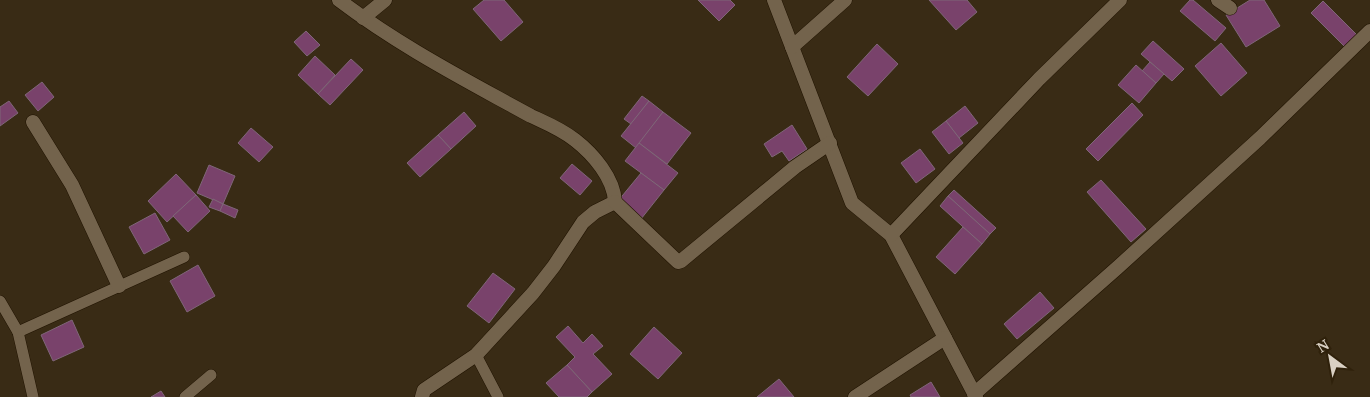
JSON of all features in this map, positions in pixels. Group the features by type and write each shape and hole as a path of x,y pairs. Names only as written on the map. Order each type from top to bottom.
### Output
{"street":[{"path":"339,0 363,18 432,62 529,115 562,130 598,163 615,192 615,202 678,262 795,167 830,143"},
{"path":"363,18 386,0"},
{"path":"774,0 852,202 890,235 975,396 1260,138 1370,31"},
{"path":"792,47 845,0"},
{"path":"890,235 1039,78 1120,0"},
{"path":"33,122 72,185 119,286"},
{"path":"422,397 424,390 476,355 533,293 554,266 583,222 595,212 615,202"},
{"path":"855,397 945,338"}],"lane":[{"path":"18,332 184,257"},
{"path":"0,301 18,332 33,397"},
{"path":"476,355 498,397"},
{"path":"185,397 211,376"}],"building":[{"path":"484,0 504,0 523,22 501,41 473,9"},
{"path":"698,0 730,0 735,5 719,21"},
{"path":"929,0 967,0 977,12 956,30"},
{"path":"1190,0 1193,0 1226,28 1215,41 1180,11"},
{"path":"1250,0 1264,0 1280,26 1246,47 1226,15"},
{"path":"1323,1 1357,35 1345,47 1311,13"},
{"path":"306,31 320,45 307,56 294,42"},
{"path":"1153,41 1184,69 1172,81 1141,54"},
{"path":"1221,43 1247,73 1221,96 1195,66"},
{"path":"877,44 898,64 868,96 847,77"},
{"path":"315,56 335,75 318,94 298,75"},
{"path":"351,59 363,70 330,105 318,94"},
{"path":"1150,62 1164,74 1156,83 1142,71"},
{"path":"1136,65 1156,83 1139,103 1118,85"},
{"path":"42,82 54,97 38,111 25,95"},
{"path":"642,96 649,101 631,124 624,119"},
{"path":"9,101 18,113 0,126 0,107"},
{"path":"649,101 663,112 636,148 621,136"},
{"path":"1132,103 1143,115 1098,161 1086,149"},
{"path":"965,106 978,123 959,138 946,121"},
{"path":"464,112 476,126 451,149 438,135"},
{"path":"663,112 691,133 667,164 639,143"},
{"path":"946,121 963,143 949,154 932,132"},
{"path":"792,125 807,149 789,161 782,151 772,157 764,144"},
{"path":"251,128 273,147 259,162 238,143"},
{"path":"438,135 451,149 420,177 407,163"},
{"path":"639,143 678,173 664,190 625,161"},
{"path":"920,149 935,169 916,183 901,163"},
{"path":"572,164 592,181 580,195 560,178"},
{"path":"209,165 235,176 223,204 197,193"},
{"path":"641,173 664,190 641,219 618,201"},
{"path":"176,174 196,195 167,222 148,201"},
{"path":"1101,180 1146,229 1131,242 1087,192"},
{"path":"954,190 996,228 990,234 948,196"},
{"path":"196,195 210,211 188,232 173,216"},
{"path":"948,196 990,234 982,244 940,206"},
{"path":"213,199 223,204 220,211 209,207"},
{"path":"223,204 238,210 235,218 220,211"},
{"path":"155,213 170,240 144,254 129,227"},
{"path":"963,227 982,244 955,274 936,257"},
{"path":"198,265 215,296 187,312 170,281"},
{"path":"493,273 515,289 489,323 467,306"},
{"path":"1040,292 1054,308 1017,339 1004,324"},
{"path":"72,320 84,347 53,361 41,335"},
{"path":"568,326 583,343 592,334 603,346 593,354 612,374 592,392 567,365 575,357 556,337"},
{"path":"654,327 682,353 658,379 630,354"},
{"path":"567,365 592,392 587,397 559,397 546,383"},
{"path":"779,379 794,397 757,397"},
{"path":"931,382 940,397 911,397 910,395"},
{"path":"161,391 165,397 151,397"}]}
